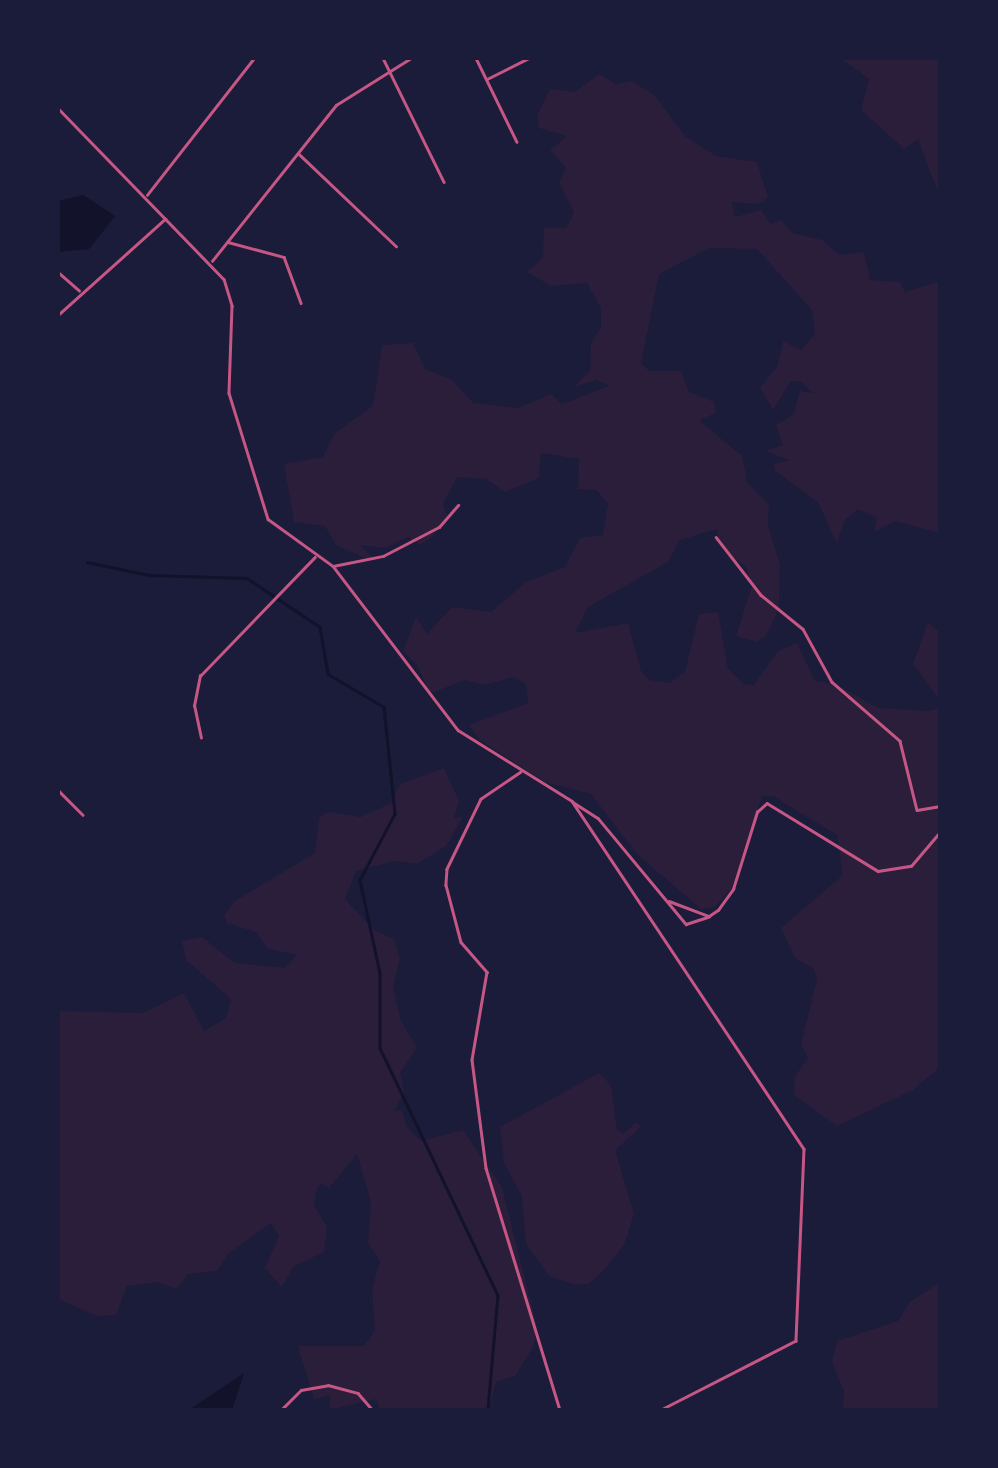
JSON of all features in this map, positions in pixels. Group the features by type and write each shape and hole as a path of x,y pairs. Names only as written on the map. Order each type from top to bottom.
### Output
{"street":[{"path":"146,196 254,58"},
{"path":"382,58 444,182"},
{"path":"210,264 342,99 411,58"},
{"path":"476,58 517,142"},
{"path":"487,79 529,58"},
{"path":"58,108 210,264 231,297 229,394 268,519 333,566 458,730 598,818 690,926 709,916 733,889 757,812 767,803 878,871 912,866 940,832"},
{"path":"298,152 396,246"},
{"path":"58,315 166,218"},
{"path":"226,242 284,256 302,303"},
{"path":"58,272 81,291"},
{"path":"333,566 383,556 439,526 458,506"},
{"path":"716,537 761,595 803,629 832,682 906,750 917,810 940,806"},
{"path":"200,738 194,706 200,676 317,556"},
{"path":"523,772 481,800 447,868 446,885 461,942 487,972 472,1060 486,1168 560,1410"},
{"path":"58,790 83,815"},
{"path":"572,801 806,1157 796,1341 661,1410"},
{"path":"669,901 709,916"},
{"path":"281,1410 302,1390 328,1385 358,1393 374,1410"}],"shaded area":[{"path":"840,58 940,58 940,198 918,139 904,149 861,110 869,79"},
{"path":"599,74 616,84 632,81 655,96 685,136 716,156 757,162 768,197 758,204 732,202 735,217 761,210 771,224 781,220 792,233 822,240 839,255 864,252 870,280 900,282 905,292 940,281 940,533 895,521 874,532 877,518 858,509 844,521 837,544 818,502 775,471 774,464 790,460 765,451 783,445 776,425 794,414 800,391 813,393 801,381 790,382 773,410 760,388 777,367 783,341 801,350 815,334 812,310 757,249 709,248 659,274 641,363 649,371 681,371 689,392 714,402 716,413 699,420 742,456 748,484 769,504 768,525 780,565 779,609 766,636 757,642 736,636 752,586 746,567 720,547 717,529 680,540 668,562 588,607 575,633 628,623 641,671 649,680 670,683 685,672 699,614 718,612 728,669 744,684 754,685 778,651 797,643 815,681 836,684 878,708 928,711 937,709 939,699 913,664 928,622 940,633 940,1067 913,1090 837,1126 794,1095 795,1076 808,1058 801,1044 817,979 814,969 795,958 781,928 843,875 837,835 773,796 762,796 732,888 715,907 701,909 638,855 591,794 545,782 480,740 469,725 528,703 526,684 513,677 484,685 465,680 429,694 418,666 403,651 416,617 427,634 452,607 491,612 526,582 565,567 580,538 603,535 608,504 597,490 578,489 579,459 541,453 539,478 505,492 486,479 457,477 443,504 447,515 431,538 420,545 408,537 385,548 360,545 372,557 367,559 336,545 325,526 294,522 284,464 323,457 335,433 373,406 382,345 413,343 425,369 452,380 473,403 518,408 551,394 562,404 609,386 596,380 574,387 590,371 591,344 601,327 601,308 587,283 551,286 527,272 543,258 544,228 566,228 574,213 559,182 566,168 550,150 567,136 539,128 537,116 550,89 575,92"},
{"path":"83,195 115,216 89,249 58,252 58,201"},
{"path":"444,768 459,801 454,818 463,817 446,846 417,864 396,861 356,871 345,899 374,930 394,939 400,958 393,987 401,1021 417,1048 400,1073 404,1092 394,1111 402,1110 406,1126 421,1141 463,1130 502,1187 536,1323 534,1346 515,1376 496,1382 489,1410 380,1410 376,1399 329,1410 331,1395 314,1399 298,1346 364,1346 375,1331 372,1289 380,1261 368,1243 371,1202 357,1154 329,1188 322,1183 317,1187 314,1205 327,1227 324,1252 293,1267 282,1287 265,1268 279,1236 271,1223 228,1254 217,1271 188,1274 177,1289 158,1282 127,1286 116,1315 97,1316 58,1299 58,1011 143,1013 184,993 204,1031 226,1018 231,999 186,960 182,941 202,937 235,963 285,968 297,955 268,949 256,932 227,923 224,915 235,901 315,853 319,818 328,812 361,817 391,803 400,784"},
{"path":"599,1073 611,1085 617,1130 623,1134 635,1123 642,1126 615,1150 634,1214 624,1245 603,1271 588,1284 572,1284 549,1276 526,1244 522,1196 504,1163 500,1127"},
{"path":"940,1282 940,1410 843,1410 844,1391 832,1362 837,1341 898,1321 909,1303"},
{"path":"244,1373 232,1410 189,1410"}],"waterway":[{"path":"87,562 149,575 247,578 320,627 328,674 384,707 395,814 360,880 380,973 380,1048 498,1295 488,1410"}]}
